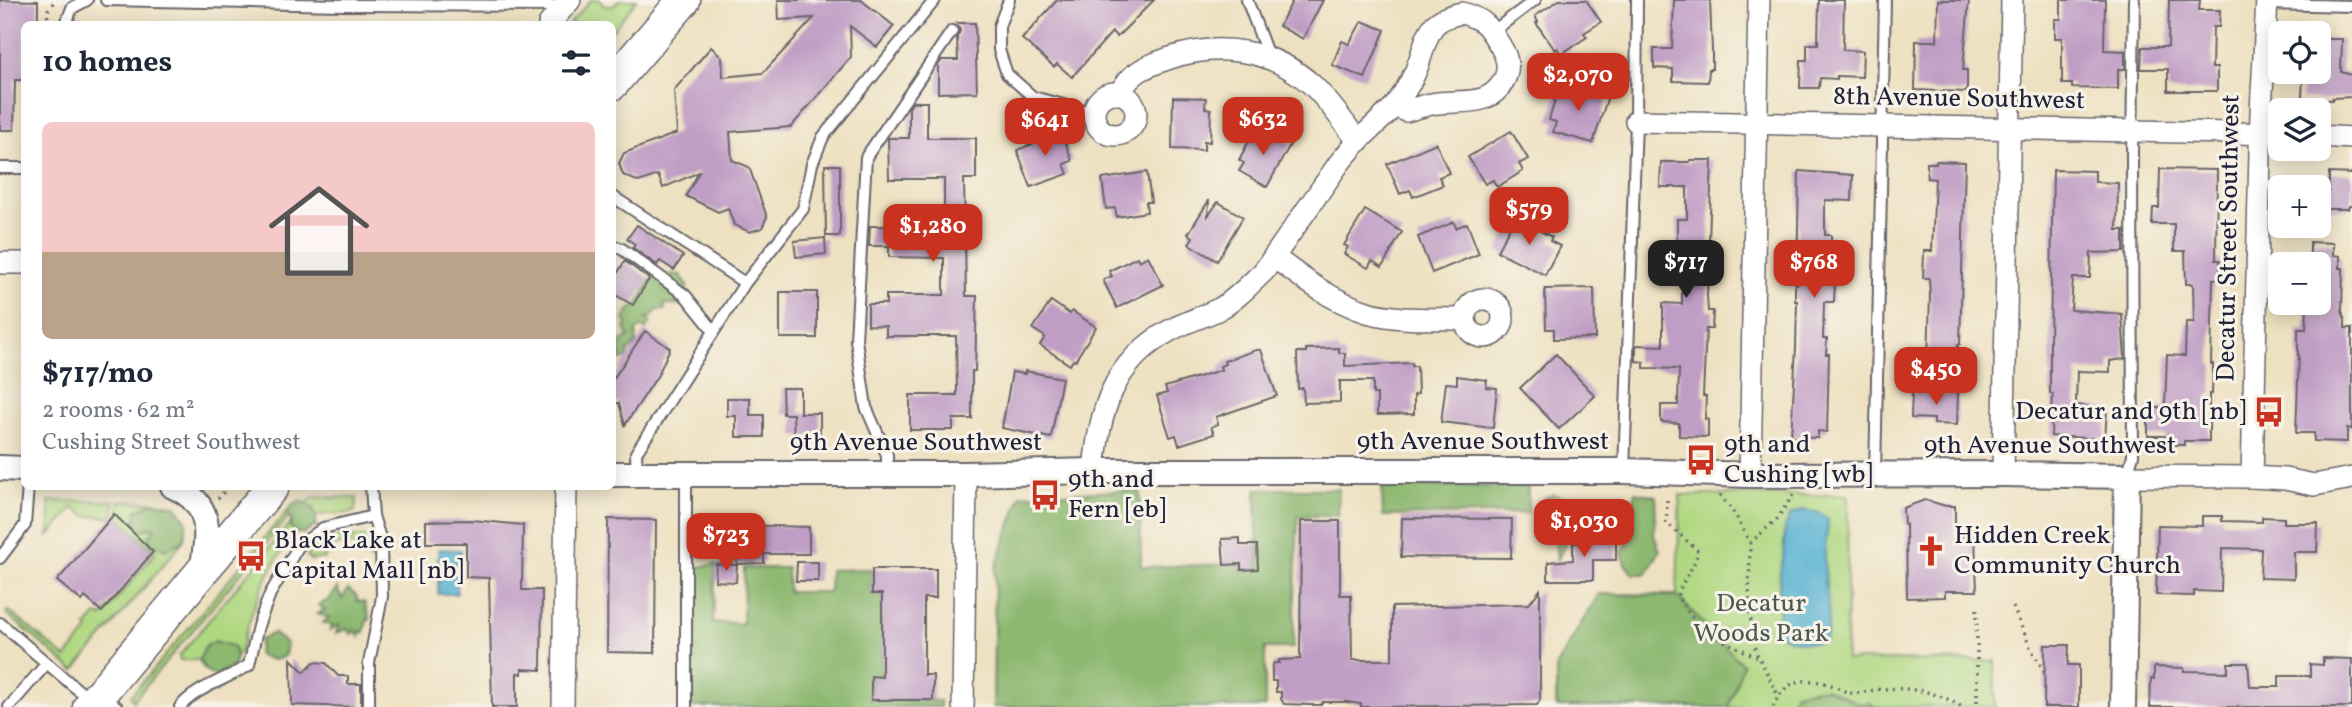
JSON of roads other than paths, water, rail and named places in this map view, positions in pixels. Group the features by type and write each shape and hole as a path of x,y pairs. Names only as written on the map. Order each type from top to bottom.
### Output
{"main road":[{"path":"616,79 684,0"},
{"path":"100,703 202,571 270,490"}],"street":[{"path":"1749,475 1759,0"},
{"path":"2003,474 2012,0"},
{"name":"Decatur Street Southwest","path":"2267,2 2270,98"},
{"path":"552,21 568,3"},
{"path":"1094,471 1100,423 1109,394 1133,358 1168,331 1233,300 1264,271 1340,162 1396,105 1408,88 1432,26 1445,16 1462,13 1478,17 1492,32 1507,57 1507,74 1500,89 1487,99 1435,103 1406,111 1396,105"},
{"path":"1120,94 1131,76 1152,64 1203,50 1241,50 1286,66 1309,82 1358,141"},
{"path":"1120,94 1129,98 1136,109 1135,122 1131,128 1118,135 1104,132 1095,121 1094,113 1104,96 1120,94"},
{"name":"8th Avenue Southwest","path":"1636,121 2268,134"},
{"path":"2331,137 2352,138"},
{"name":"Decatur Street Southwest","path":"2252,477 2270,161"},
{"path":"1274,257 1330,296 1368,312 1395,317 1464,320"},
{"path":"0,263 21,263"},
{"path":"0,468 21,469"},
{"name":"9th Avenue Southwest","path":"625,474 1624,471 1749,475 2252,477 2285,479 2314,485 2352,478"},
{"path":"963,707 966,474"},
{"path":"2123,707 2127,476"},
{"path":"182,490 202,509 206,522 208,540 202,571"},
{"path":"563,707 566,490"}],"lane":[{"path":"67,21 72,8 87,0"},
{"path":"106,0 568,3"},
{"path":"625,474 745,283 803,209 812,164 823,137 936,0"},
{"path":"1009,0 999,26 999,50 1007,74 1033,97 1094,113"},
{"path":"1247,0 1268,58"},
{"path":"1492,32 1535,0"},
{"path":"1624,471 1636,121 1637,0"},
{"path":"1875,475 1885,0"},
{"path":"2127,476 2133,455 2134,0"},
{"path":"2267,2 2352,6"},
{"path":"887,474 887,455 866,407 856,340 866,157 952,30"},
{"path":"0,168 21,168"},
{"path":"616,199 745,283"},
{"path":"616,247 685,295 714,331"},
{"path":"686,474 686,707"},
{"path":"0,558 25,525 28,490"},
{"path":"369,707 369,663 382,597 381,541 373,516 371,490"},
{"path":"180,707 184,701 204,688 231,677 249,665 258,626 270,594 298,547 323,528 373,516"},
{"path":"0,623 100,703"},
{"path":"9,707 47,663"}],"water":[{"path":"1803,510 1820,513 1828,519 1825,568 1829,622 1824,642 1800,642 1778,634 1785,528 1790,515"},
{"path":"438,549 461,550 461,559 457,560 457,594 438,594"}],"place":[{"name":"Decatur and 9th [nb]","path":"2269,412"},
{"name":"9th and Cushing [wb]","path":"1701,460"},
{"name":"9th and Fern [eb]","path":"1045,495"},
{"name":"Hidden Creek Community Church","path":"1931,551"},
{"name":"Black Lake at Capital Mall [nb]","path":"251,556"}],"park label":[{"name":"Decatur Woods Park","path":"1761,619"}]}
